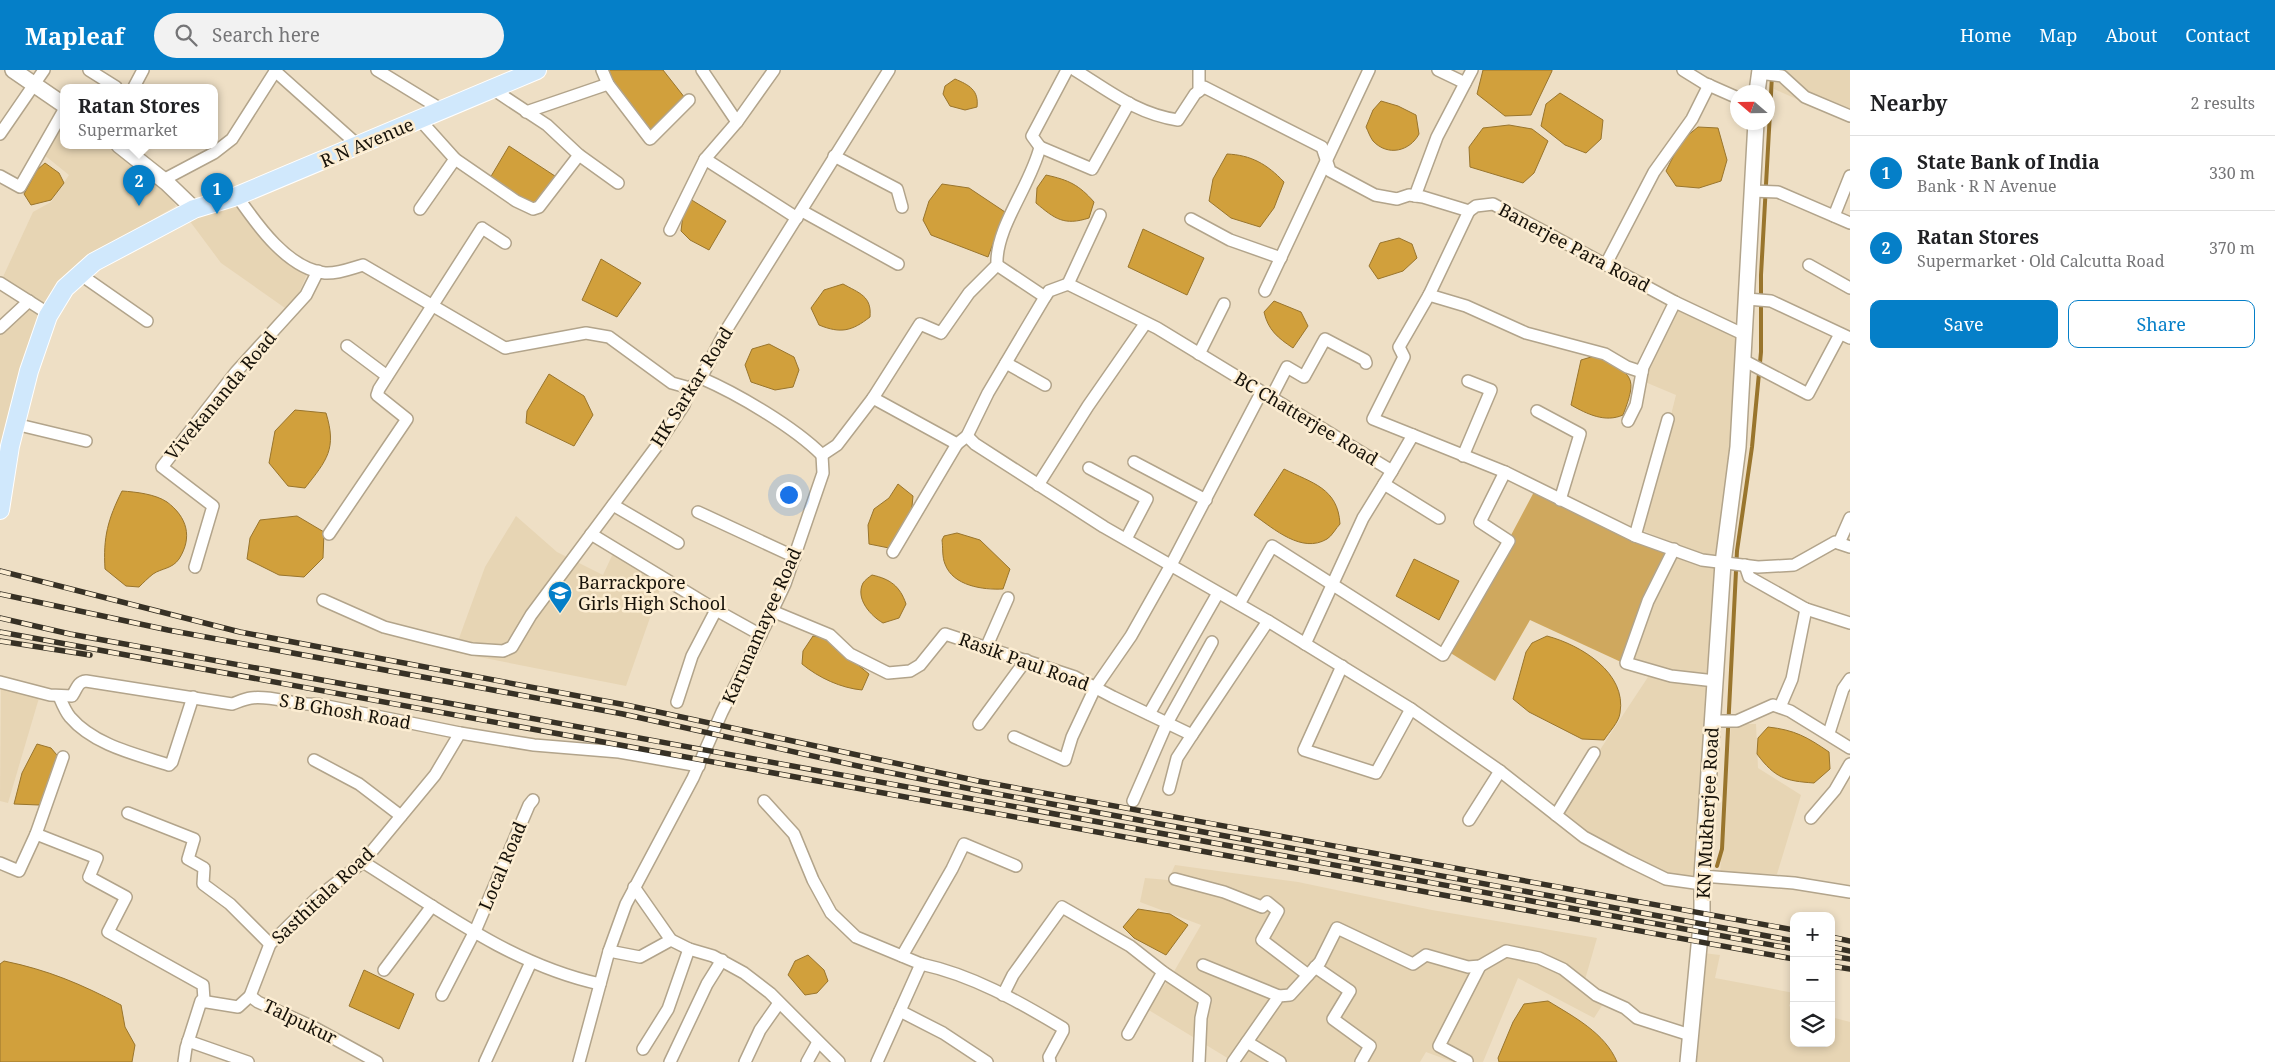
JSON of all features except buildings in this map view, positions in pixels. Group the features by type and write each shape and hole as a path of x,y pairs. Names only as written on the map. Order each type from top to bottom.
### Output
{"main road":[{"name":"R N Avenue","path":"0,510 5,451 15,424 29,371 49,314 65,288 94,262 194,209 237,196 494,90 537,70"}],"street":[{"path":"13,70 60,102"},
{"path":"0,134 44,70"},
{"path":"90,70 111,84"},
{"path":"136,84 143,70"},
{"path":"163,180 214,153 232,138 276,70 359,146"},
{"path":"377,70 444,111"},
{"path":"602,70 608,84 650,139 689,100"},
{"path":"702,70 737,122"},
{"path":"670,230 705,159 737,122 774,70"},
{"name":"HK Sarkar Road","path":"323,600 384,627 427,638 472,649 503,651 512,647 531,615 592,534 684,405 690,388 702,378 725,332 889,70"},
{"path":"1067,70 1032,136 1040,147 1092,169 1129,103"},
{"path":"1075,70 1129,103 1158,116 1178,120 1199,91 1199,70"},
{"path":"1264,291 1369,70"},
{"path":"1438,70 1465,83"},
{"path":"1415,196 1437,137 1472,70"},
{"path":"1682,70 1730,94"},
{"path":"1758,85 1759,72 1784,73 1805,97 1850,116"},
{"path":"526,112 608,84"},
{"path":"1606,264 1654,172 1692,119 1709,85"},
{"name":"Banerjee Para Road","path":"1199,91 1204,88 1216,93 1322,147 1330,171 1375,194 1397,199 1409,195 1423,196 1469,211 1476,206 1493,204 1675,302 1745,335"},
{"path":"494,90 547,125 579,155 618,183"},
{"path":"0,176 20,187 60,117"},
{"path":"420,120 455,159 516,201 533,209 539,207 579,155"},
{"name":"KN Mukherjee Road","path":"1688,1062 1702,914 1702,880 1723,563 1737,456 1744,360 1756,130"},
{"path":"702,378 721,387 809,442 822,454 837,445 873,398 920,324 941,333 969,293 997,265 997,253 1003,233 1036,164 1040,147"},
{"path":"124,149 163,180 194,209"},
{"path":"834,156 897,189 902,207"},
{"path":"420,209 455,159"},
{"path":"705,159 799,215 898,264"},
{"path":"1834,216 1850,176"},
{"path":"1752,191 1778,192 1850,223"},
{"path":"237,196 276,245 306,268 326,273 363,265 505,348 586,333 609,337 672,383 690,388"},
{"path":"1469,211 1429,296 1399,347 1404,357 1373,419 1505,472 1635,536 1674,548 1702,560 1758,566 1794,565 1835,542 1850,547"},
{"path":"893,552 957,444 967,436 1006,363 1049,292 1068,284 1100,215"},
{"path":"1190,219 1230,240 1281,258"},
{"path":"329,534 407,419 377,395 387,376 482,228 505,243"},
{"path":"997,265 1046,297"},
{"path":"1809,265 1850,288"},
{"name":"Vivekananda Road","path":"194,567 213,506 162,467 236,372 306,295 318,271"},
{"path":"80,275 147,321"},
{"path":"0,283 49,314"},
{"name":"BC Chatterjee Road","path":"1068,284 1199,354 1392,471 1413,435"},
{"path":"1429,296 1466,306 1526,333 1605,354 1627,367 1642,372"},
{"path":"1744,360 1808,394 1845,336 1770,301 1747,299"},
{"path":"0,328 29,301"},
{"path":"1628,421 1636,405 1642,372 1675,302"},
{"path":"1199,354 1224,304"},
{"path":"1038,485 1088,406 1145,324"},
{"path":"1014,737 1065,760 1072,737 1096,688 1131,636 1266,396 1287,366 1304,377 1324,339 1365,360 1366,364"},
{"path":"346,346 387,376"},
{"path":"1006,363 1045,385"},
{"path":"1463,456 1491,390 1468,381"},
{"path":"873,398 957,444"},
{"path":"1537,410 1580,434 1560,500"},
{"path":"1635,536 1668,419"},
{"path":"15,424 86,441"},
{"path":"967,436 975,444 1126,540 1239,604 1411,709 1500,771 1584,837 1635,864 1666,879 1794,883 1850,892"},
{"name":"Karunamayee Road","path":"579,1062 610,950 634,887 699,766 722,712 772,611 795,557 823,473 822,454"},
{"path":"1134,462 1206,500"},
{"path":"1090,468 1146,499 1126,540"},
{"path":"1305,644 1362,518 1392,471"},
{"path":"1239,604 1272,546 1443,655 1509,541 1480,522 1505,472"},
{"path":"1384,484 1439,518"},
{"path":"613,505 678,543"},
{"path":"698,512 795,557"},
{"path":"1838,543 1850,518"},
{"path":"592,534 716,610 761,635"},
{"path":"1674,548 1648,601 1626,663 1671,676 1715,681"},
{"path":"1745,565 1749,577 1806,609 1850,623"},
{"path":"1148,714 1218,593"},
{"path":"986,648 1008,598"},
{"path":"1780,707 1792,679 1806,609"},
{"path":"677,702 692,656 716,610"},
{"name":"Rasik Paul Road","path":"772,611 830,635 850,654 888,674 910,671 920,665 945,634 1075,676 1192,735"},
{"path":"1169,789 1178,758 1268,622"},
{"path":"1133,801 1167,723 1212,642"},
{"path":"979,724 1026,660"},
{"path":"1342,666 1304,750 1376,774 1411,709"},
{"path":"1829,733 1850,678"},
{"name":"S B Ghosh Road","path":"58,696 72,696 78,685 82,681 86,681 232,704 250,698 264,698 307,705 316,704 460,733 534,745 620,752 699,766"},
{"path":"0,682 58,696 70,717 92,735 121,750 169,765 172,762 193,697"},
{"path":"1713,721 1738,721 1773,705 1829,733 1850,748"},
{"name":"Sasthitala Road","path":"250,996 270,944 318,896 362,862 438,771 460,733"},
{"path":"1556,815 1594,753"},
{"path":"0,863 19,870 36,834 63,756"},
{"path":"314,760 359,784 401,816"},
{"path":"1811,818 1835,790 1850,764"},
{"path":"1469,820 1500,771"},
{"name":"Local Road","path":"442,995 502,872 529,805 533,800"},
{"path":"764,801 794,834 812,880 831,913 856,937 921,964 949,970 1003,995 1063,1028 1048,1058 1050,1062"},
{"path":"128,813 194,839 188,859 204,868 204,884 230,904 270,944"},
{"path":"36,834 97,858 89,876 126,897 108,932 203,985 204,1000"},
{"path":"902,956 952,869 964,844 1016,866"},
{"path":"362,862 494,945 530,962 579,980 600,984"},
{"path":"1175,879 1224,892 1262,907 1266,902 1278,911 1262,940 1311,971 1350,991 1333,1019 1370,1046 1361,1062"},
{"path":"634,887 672,940 722,960 744,973 770,992 839,1062"},
{"path":"384,970 432,906"},
{"path":"1003,995 1013,975 1062,907 1130,946 1162,972 1205,1000 1201,1018 1199,1062"},
{"path":"1203,965 1278,996 1290,995 1311,971 1337,928 1413,964 1426,955 1468,967 1480,966 1506,951 1539,958 1563,969 1596,995 1625,1008 1637,1018 1690,1035"},
{"path":"610,950 640,957 672,940"},
{"path":"643,1049 668,1009 689,948"},
{"path":"670,1062 707,984 722,960"},
{"path":"485,1062 530,962"},
{"path":"877,1062 921,964"},
{"path":"1467,1061 1439,1046 1480,966"},
{"path":"1128,1034 1162,972"},
{"path":"184,1062 199,1003 204,1000 238,1007 250,996"},
{"name":"Talpukur","path":"250,996 258,1002 313,1027 377,1062"},
{"path":"1233,1062 1278,996"},
{"path":"745,1062 760,1030 780,1003"},
{"path":"900,1011 944,1033 987,1062"},
{"path":"188,1041 248,1062"},
{"path":"807,1062 818,1042"},
{"path":"1247,1042 1280,1062"}],"shaded area":[{"path":"602,70 663,70 685,98 655,135"},
{"path":"1483,70 1552,71 1531,115 1505,116 1477,94"},
{"path":"1775,70 1850,70 1850,123 1775,89"},
{"path":"955,79 975,92 977,107 965,110 950,106 943,94 945,86"},
{"path":"1560,93 1603,120 1601,139 1586,153 1565,145 1541,126 1546,104"},
{"path":"1381,101 1398,106 1416,115 1419,134 1410,145 1398,150 1392,150 1385,149 1373,141 1366,127 1373,110"},
{"path":"60,123 60,149 114,149 160,181 176,206 121,238 45,307 2,279 33,212 51,202 69,175 43,154"},
{"path":"1509,125 1532,129 1548,141 1534,173 1523,183 1470,167 1469,147 1483,128"},
{"path":"1698,127 1718,128 1727,160 1721,181 1699,188 1676,186 1666,171 1681,141"},
{"path":"509,146 558,178 538,207 490,178"},
{"path":"1227,154 1244,156 1265,165 1284,182 1274,208 1260,227 1231,218 1209,201 1213,179"},
{"path":"45,163 59,173 64,183 51,200 31,205 24,194 37,170"},
{"path":"1046,175 1073,184 1089,196 1094,202 1089,218 1073,221 1060,220 1036,203 1037,188"},
{"path":"942,184 969,188 1005,212 988,257 931,235 923,220 929,201"},
{"path":"690,199 726,221 709,250 690,240 681,231 683,215"},
{"path":"231,200 249,223 277,252 307,274 298,295 285,308 221,263 186,216"},
{"path":"1143,229 1204,258 1187,295 1128,267"},
{"path":"1399,238 1412,244 1417,258 1403,271 1378,279 1369,266 1380,243"},
{"path":"601,259 641,283 617,317 582,300"},
{"path":"843,284 867,300 870,317 846,330 834,330 819,325 811,308 824,290"},
{"path":"1274,301 1301,312 1308,326 1293,348 1274,333 1268,324 1264,312"},
{"path":"29,305 42,314 0,476 0,331"},
{"path":"1678,309 1741,338 1730,481 1717,558 1678,546 1642,530 1676,395 1645,382 1648,367"},
{"path":"769,344 794,357 799,370 793,387 775,390 751,382 745,365 752,349"},
{"path":"1598,355 1619,368 1629,378 1631,384 1630,392 1623,415 1603,418 1571,405 1581,360"},
{"path":"549,374 584,396 593,415 574,446 526,423 527,411"},
{"path":"295,410 326,413 329,425 330,445 328,454 319,470 305,488 288,486 269,463 275,431"},
{"path":"1284,469 1322,488 1334,502 1340,524 1327,539 1318,543 1298,542 1279,533 1254,515"},
{"path":"898,484 913,496 911,517 889,548 869,544 868,525 874,509 889,498"},
{"path":"1535,490 1669,551 1644,601 1621,662 1530,620 1495,681 1449,652"},
{"path":"122,491 151,495 162,499 179,514 186,528 186,543 179,559 170,567 153,574 139,587 126,586 105,569 106,538 113,510"},
{"path":"297,516 324,532 323,558 304,577 279,575 247,559 250,538 260,520"},
{"name":"Barrackpore Girls High School","path":"516,516 557,552 603,575 616,547 665,575 626,686 454,652 485,567"},
{"path":"957,533 980,540 1010,569 1003,589 987,589 969,585 962,582 949,571 944,561 942,540 944,536"},
{"path":"1675,555 1717,567 1710,675 1668,672 1630,662 1650,603"},
{"path":"1414,559 1459,581 1439,620 1396,596"},
{"path":"872,575 889,581 901,592 906,604 899,618 883,623 865,606 861,589 863,583"},
{"path":"813,636 825,638 869,674 862,690 846,687 831,681 816,674 802,664 803,651"},
{"path":"1547,636 1574,646 1587,654 1609,673 1616,685 1620,699 1620,713 1616,723 1604,740 1582,739 1529,712 1513,699 1526,652 1532,643"},
{"path":"1650,674 1712,683 1696,880 1670,874 1638,862 1587,834 1562,813 1590,765"},
{"path":"1,686 39,698 8,803 0,801"},
{"path":"1731,724 1756,724 1758,768 1801,795 1777,874 1720,873"},
{"path":"1768,727 1800,735 1829,752 1830,769 1814,783 1795,781 1775,773 1757,754 1758,738"},
{"path":"37,744 51,748 62,761 48,800 39,805 14,804 22,773"},
{"path":"1175,865 1298,882 1432,910 1597,938 1582,990 1603,1004 1594,1018 1518,978 1483,1062 1453,1062 1426,1052 1420,1062 1234,1062 1147,1009 1172,975 1201,925 1140,902 1145,878 1168,880"},
{"path":"1138,909 1170,914 1188,925 1166,955 1134,938 1123,927"},
{"path":"1703,953 1720,955 1715,978 1790,992 1790,1047 1835,1047 1835,1018 1850,1022 1850,1062 1694,1062"},
{"path":"808,955 824,970 828,981 817,993 805,995 788,975 795,961"},
{"path":"4,961 64,979 121,1005 125,1027 135,1045 132,1062 0,1062 0,964"},
{"path":"364,970 414,994 399,1029 349,1006"},
{"path":"1548,1001 1597,1034 1605,1042 1617,1062 1499,1062 1498,1058 1513,1022 1524,1004"}],"waterway":[{"path":"1717,866 1722,849 1737,551 1752,447 1761,352 1761,275 1772,76"}],"railway":[{"path":"0,571 240,632 626,705 978,781 1790,929"},
{"path":"0,594 168,630 623,714 976,790 1790,940"},
{"path":"0,618 70,634 1790,948"},
{"path":"0,632 1790,958"},
{"path":"0,641 90,655"},
{"path":"1835,938 1850,941"},
{"path":"1835,948 1850,951"},
{"path":"1835,957 1850,959"},
{"path":"1835,967 1850,969"}],"place":[{"name":"Ratan Stores","path":"139,206"},
{"name":"State Bank of India","path":"217,214"},
{"name":"Barrackpore Girls High School","path":"560,614"}]}
